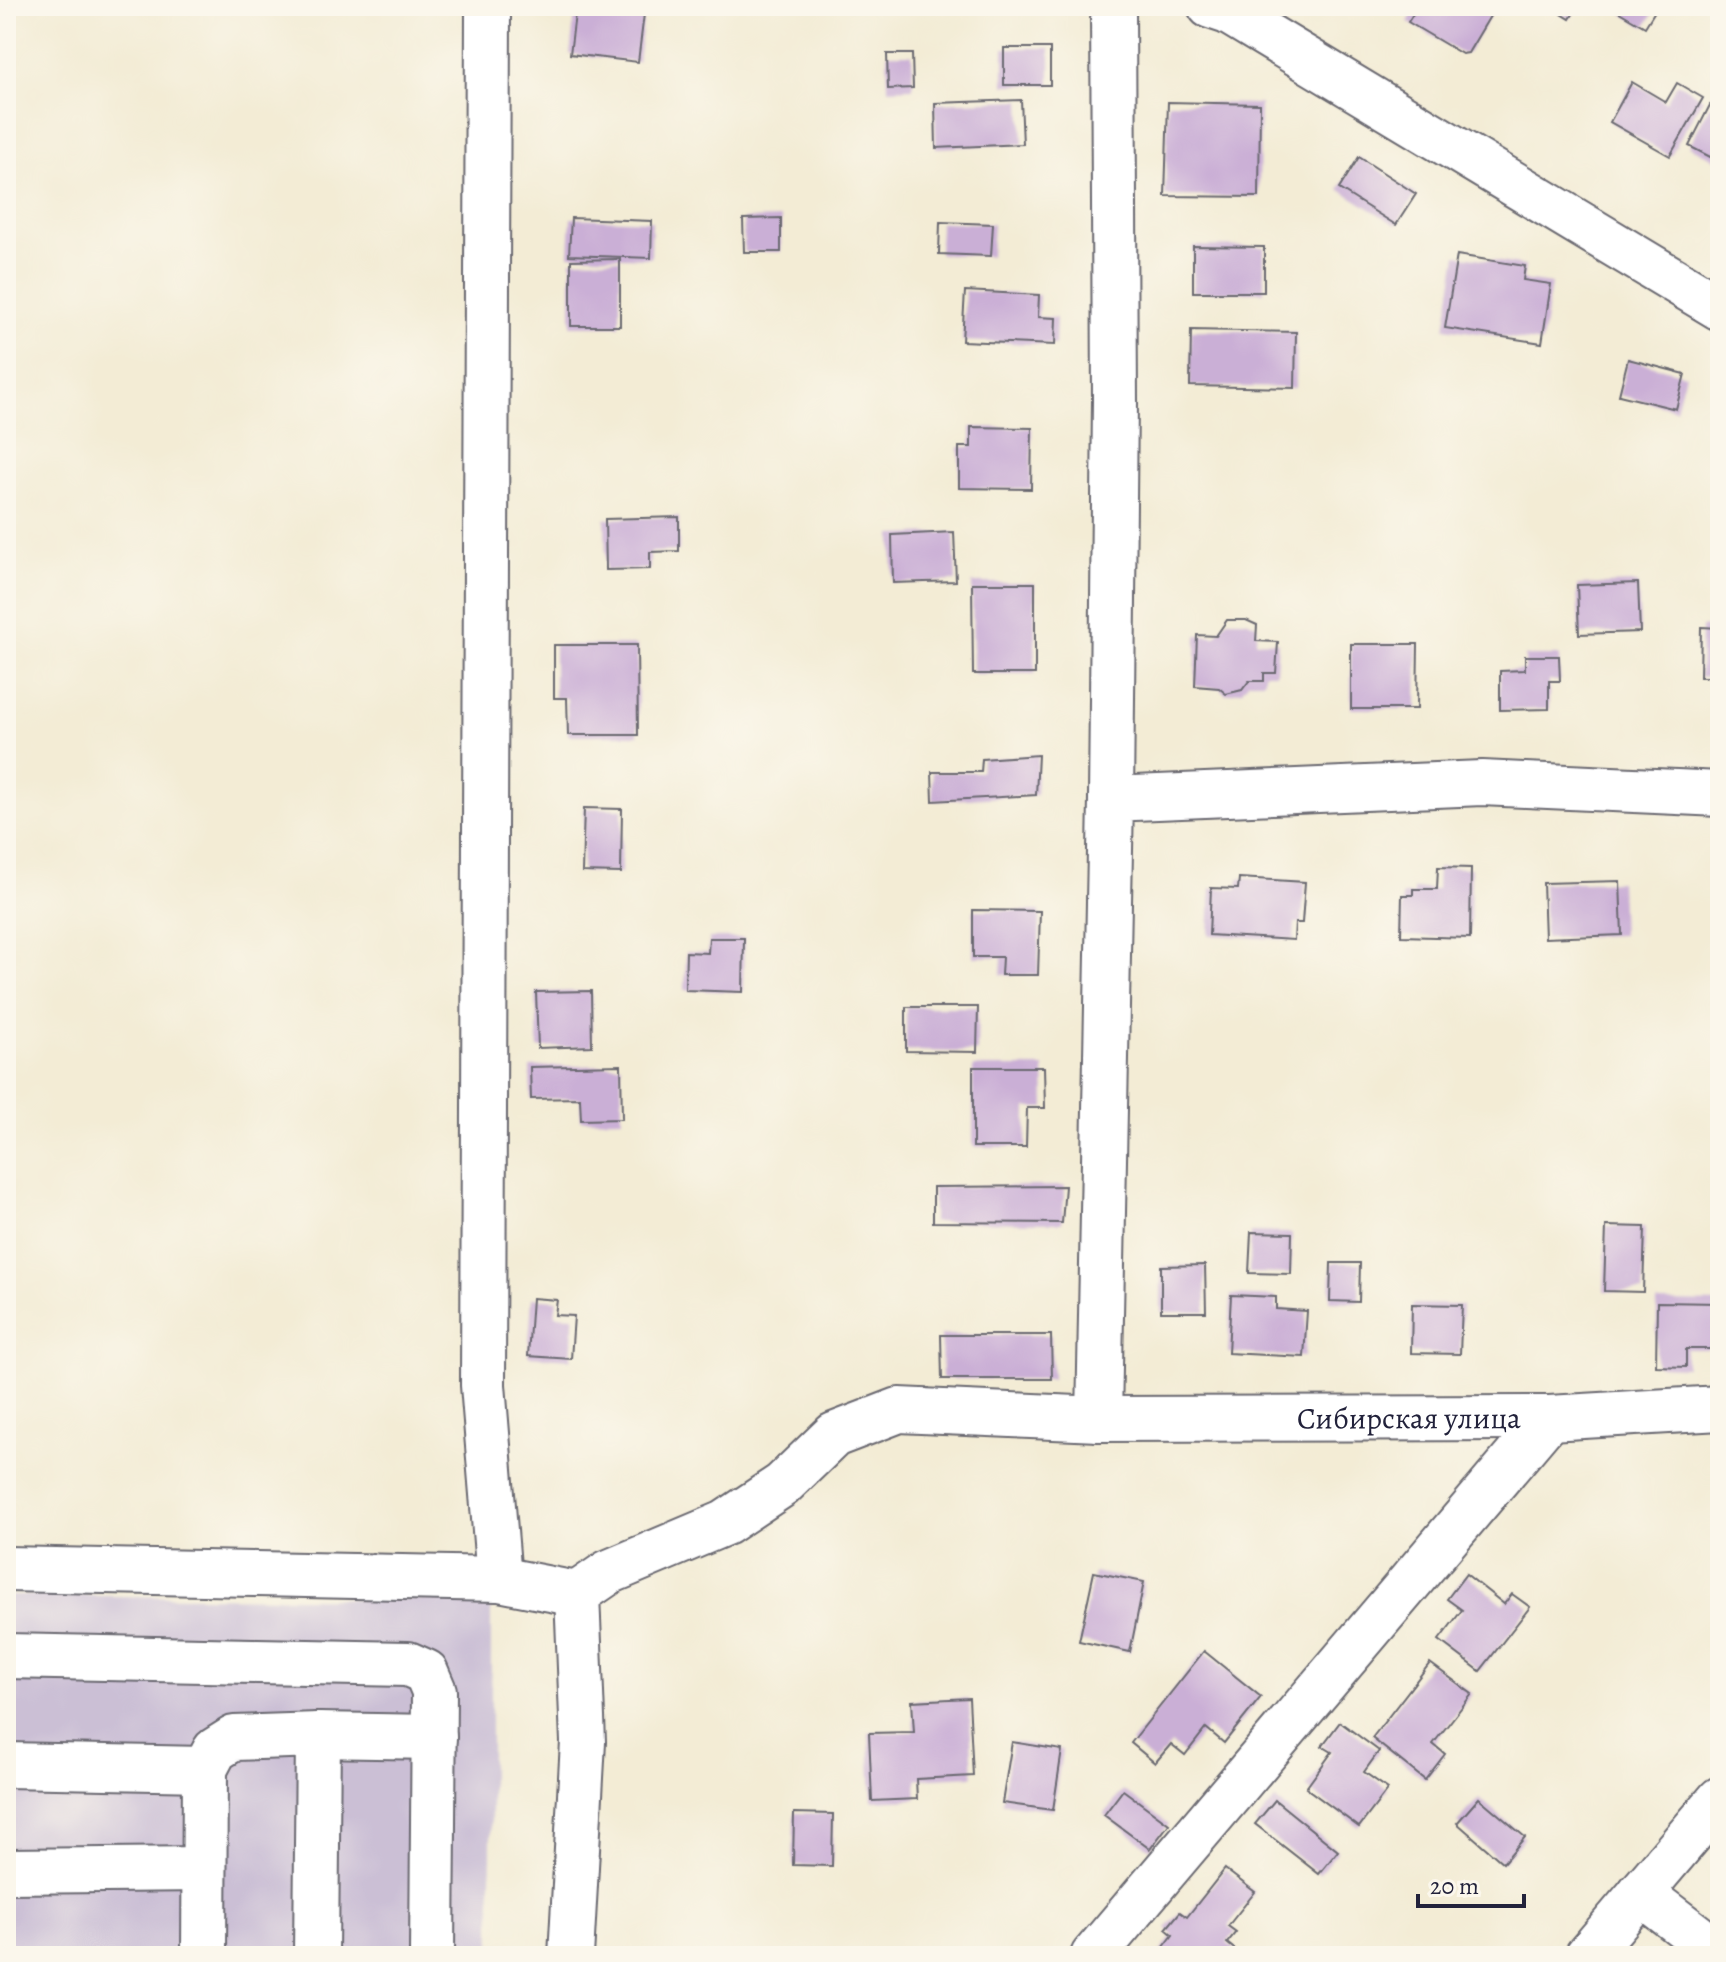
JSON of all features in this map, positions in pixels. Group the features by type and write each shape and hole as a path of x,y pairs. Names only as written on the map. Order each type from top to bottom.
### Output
{"street":[{"path":"488,6 483,1385 499,1579"},
{"path":"1099,1419 1115,401 1113,6"},
{"path":"1210,6 1228,12 1720,308"},
{"path":"1111,799 1482,783 1720,794"},
{"name":"Сибирская улица","path":"577,1594 609,1572 725,1523 782,1485 834,1435 899,1410 1099,1419 1549,1418 1720,1408"},
{"path":"1093,1956 1549,1418"},
{"path":"6,1569 499,1579 577,1594 583,1742 571,1956"},
{"path":"6,1656 408,1664 426,1672 434,1691 432,1956"},
{"path":"204,1956 205,1769 215,1750 234,1738 318,1735 434,1737"},
{"path":"316,1956 318,1735"},
{"path":"6,1765 205,1769"},
{"path":"1587,1956 1720,1799"},
{"path":"6,1871 204,1869"},
{"path":"1640,1893 1720,1954"}],"shaded area":[{"path":"6,1595 491,1600 491,1956 6,1956"}],"building":[{"path":"576,6 645,6 638,62 570,54"},
{"path":"1418,6 1496,6 1468,53 1462,54 1408,22"},
{"path":"1549,6 1578,6 1570,19"},
{"path":"1609,6 1658,6 1645,27"},
{"path":"1004,48 1050,48 1050,85 1004,85"},
{"path":"887,54 912,54 913,88 888,89"},
{"path":"1632,82 1666,102 1677,83 1703,98 1670,156 1610,122"},
{"path":"1021,100 1023,144 936,148 935,103"},
{"path":"1168,102 1260,104 1259,197 1165,196"},
{"path":"1710,105 1720,110 1720,162 1689,146"},
{"path":"1359,157 1416,194 1396,225 1339,189"},
{"path":"571,218 652,221 651,258 569,255"},
{"path":"781,218 781,252 744,252 743,219"},
{"path":"940,222 993,224 991,256 939,254"},
{"path":"1193,246 1264,247 1264,292 1193,292"},
{"path":"1457,255 1525,266 1523,280 1551,284 1542,343 1445,328"},
{"path":"620,259 620,326 571,326 571,260"},
{"path":"965,291 1039,295 1038,317 1056,318 1055,345 962,341"},
{"path":"1191,330 1296,332 1295,388 1190,386"},
{"path":"1628,359 1685,374 1676,409 1619,395"},
{"path":"971,427 1032,428 1031,489 959,488 959,447 971,447"},
{"path":"679,517 679,551 650,552 650,569 606,570 605,519"},
{"path":"954,532 956,581 893,583 892,535"},
{"path":"972,583 1035,583 1035,674 973,674"},
{"path":"1638,583 1640,632 1579,634 1577,585"},
{"path":"1227,620 1246,620 1257,625 1256,641 1278,642 1276,673 1264,673 1264,681 1249,681 1242,690 1226,694 1219,688 1195,686 1197,635 1216,636"},
{"path":"1701,627 1720,628 1720,677 1700,677"},
{"path":"1351,644 1418,644 1417,709 1351,709"},
{"path":"554,645 637,645 638,735 568,735 567,698 554,698"},
{"path":"1525,656 1559,656 1560,681 1549,681 1549,709 1500,710 1500,671 1525,670"},
{"path":"1038,755 1036,795 933,801 932,772 981,772 982,759"},
{"path":"584,808 622,809 621,873 582,872"},
{"path":"1438,867 1471,868 1470,938 1401,936 1402,895 1413,895 1413,889 1437,889"},
{"path":"1239,878 1305,882 1302,923 1295,923 1294,940 1209,935 1211,888 1238,889"},
{"path":"1620,881 1622,935 1545,938 1543,883"},
{"path":"973,910 1040,911 1038,975 1001,975 1002,957 973,957"},
{"path":"709,938 744,938 743,992 685,990 686,952 708,953"},
{"path":"591,991 592,1046 538,1048 536,992"},
{"path":"906,1007 978,1007 977,1052 906,1051"},
{"path":"621,1065 622,1119 581,1120 580,1098 531,1099 530,1067"},
{"path":"973,1067 1044,1067 1045,1108 1027,1108 1026,1147 973,1147"},
{"path":"1065,1186 1062,1223 933,1222 933,1187"},
{"path":"1606,1226 1645,1227 1643,1292 1604,1291"},
{"path":"1251,1232 1292,1233 1291,1274 1249,1273"},
{"path":"1331,1263 1360,1263 1359,1302 1330,1301"},
{"path":"1205,1265 1206,1312 1161,1312 1161,1266"},
{"path":"1231,1295 1276,1297 1276,1309 1307,1311 1304,1357 1228,1353"},
{"path":"532,1298 557,1300 555,1315 574,1316 571,1359 528,1356"},
{"path":"1657,1302 1720,1303 1720,1349 1686,1349 1686,1367 1656,1366"},
{"path":"1412,1304 1462,1305 1460,1354 1411,1353"},
{"path":"941,1335 1051,1335 1052,1379 942,1379"},
{"path":"1094,1572 1144,1582 1130,1652 1079,1641"},
{"path":"1466,1574 1504,1604 1512,1594 1530,1607 1480,1671 1439,1640 1462,1610 1447,1599"},
{"path":"1204,1651 1261,1697 1224,1743 1206,1728 1185,1755 1171,1744 1155,1763 1131,1743"},
{"path":"1430,1663 1472,1694 1433,1744 1445,1754 1425,1780 1372,1738"},
{"path":"969,1698 973,1776 916,1779 917,1799 872,1801 869,1733 914,1732 912,1701"},
{"path":"1340,1722 1379,1751 1364,1772 1388,1789 1359,1827 1306,1788 1332,1752 1322,1746"},
{"path":"1012,1742 1062,1750 1053,1810 1002,1803"},
{"path":"1123,1790 1169,1824 1150,1849 1104,1815"},
{"path":"1479,1798 1525,1837 1503,1863 1457,1823"},
{"path":"1275,1800 1338,1851 1319,1874 1255,1824"},
{"path":"794,1813 833,1814 832,1866 793,1865"},
{"path":"1225,1869 1255,1892 1228,1926 1236,1932 1227,1943 1238,1952 1235,1956 1157,1956 1173,1935 1166,1929 1180,1912 1187,1917"}]}
